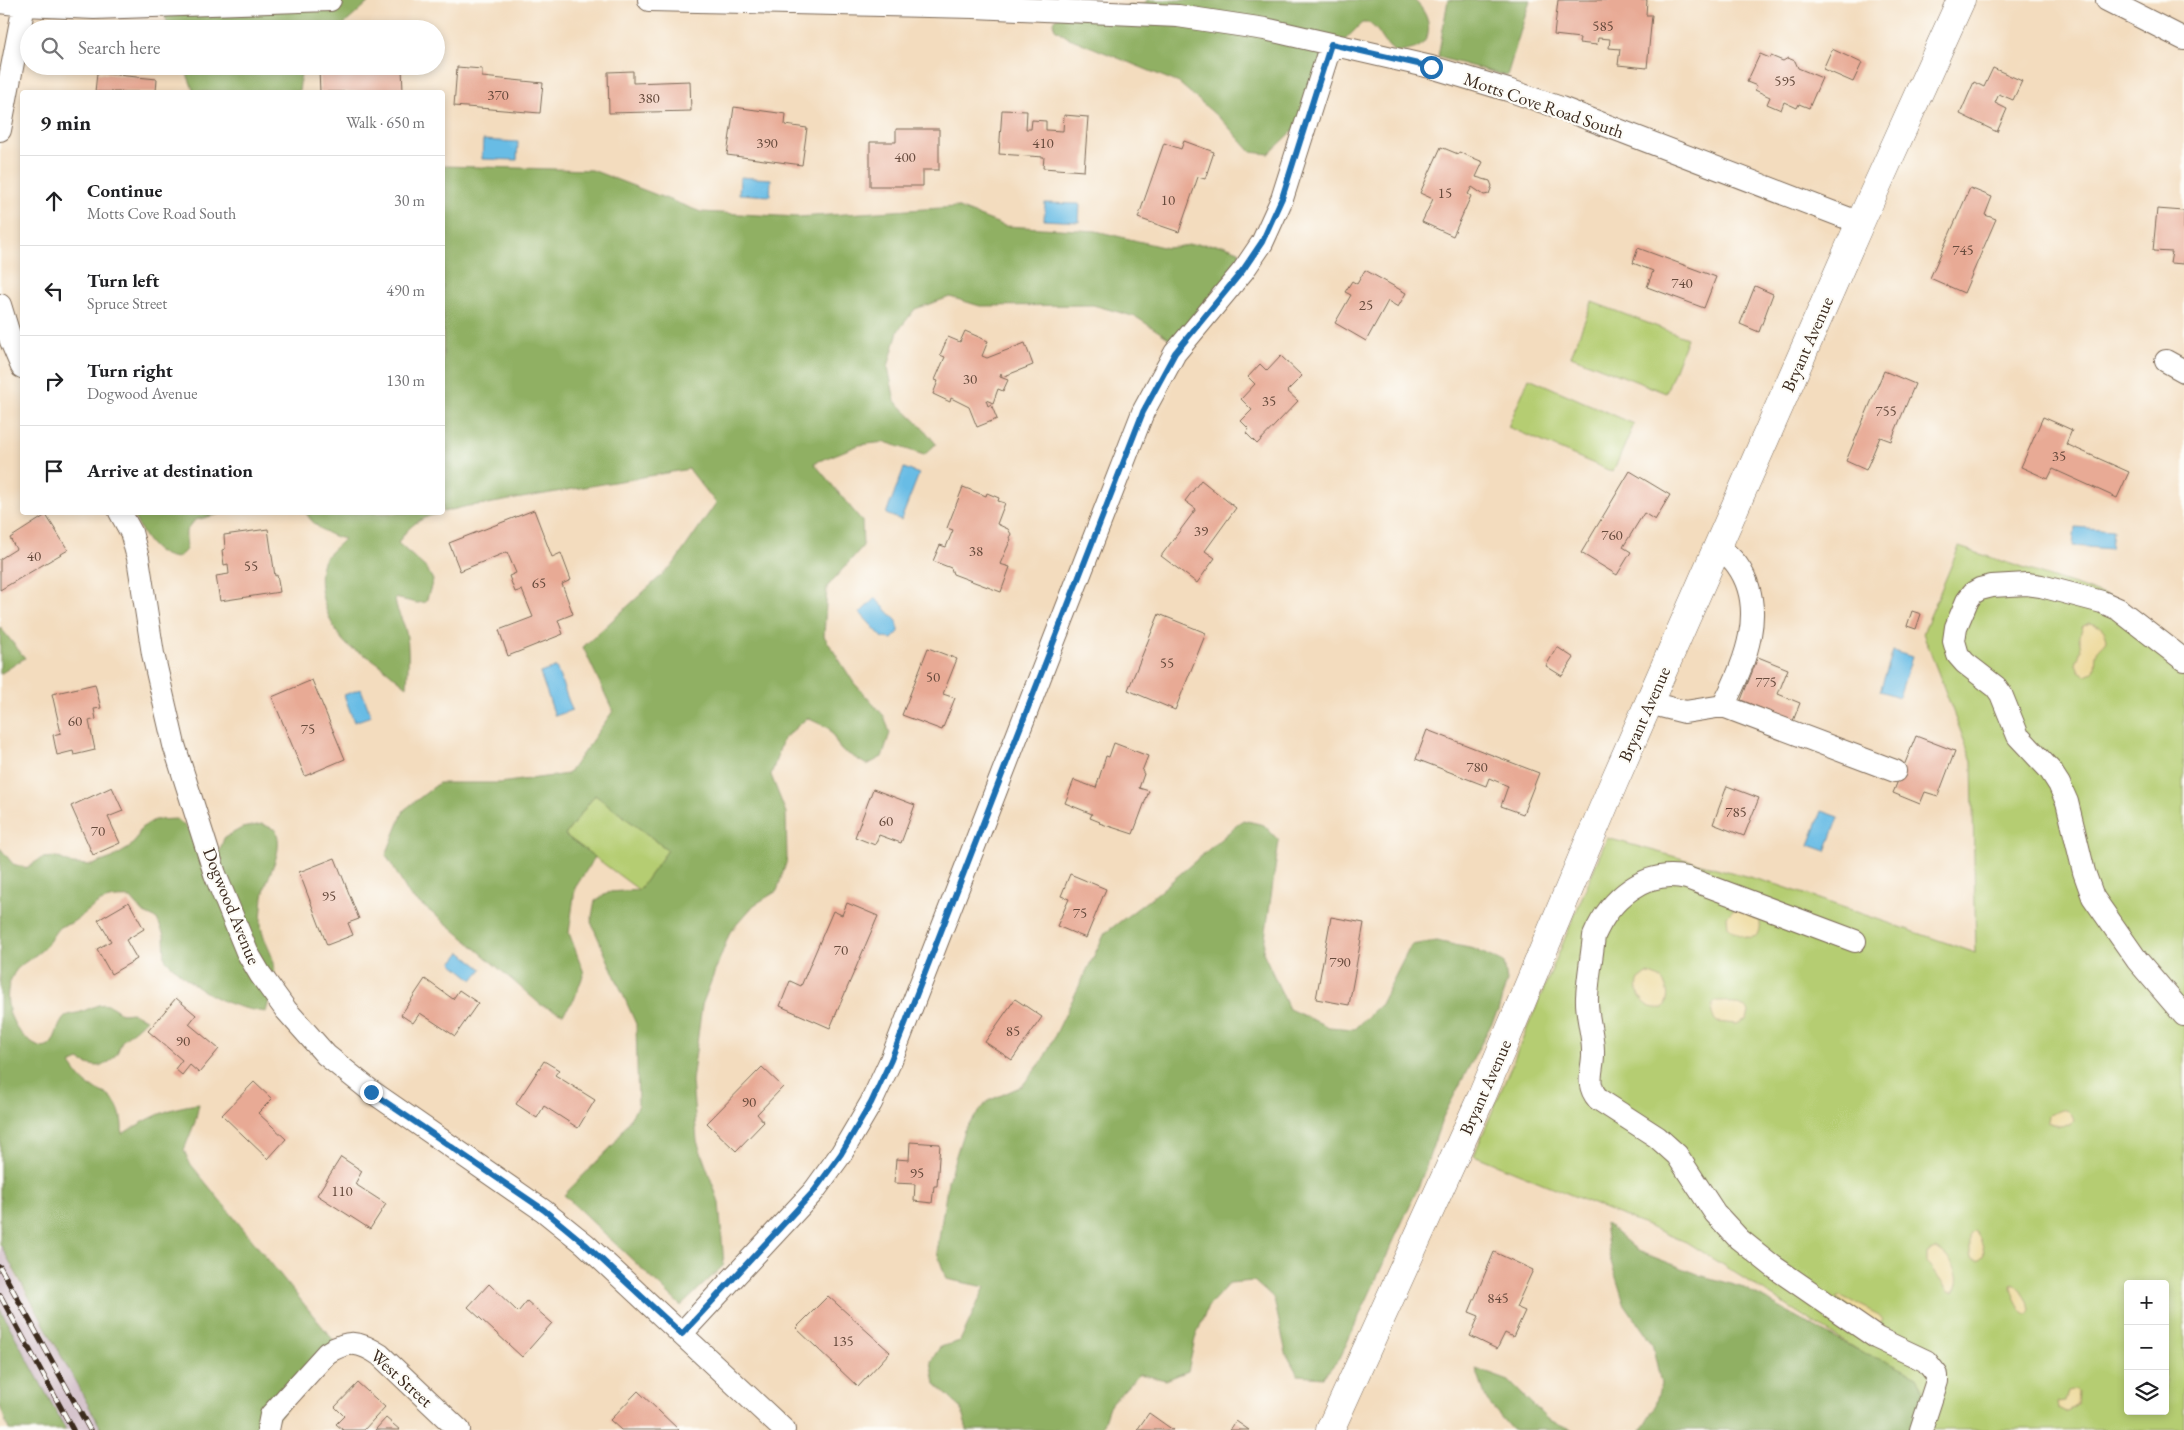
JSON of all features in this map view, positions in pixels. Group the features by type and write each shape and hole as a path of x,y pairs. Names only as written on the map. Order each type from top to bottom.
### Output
{"main road":[{"name":"Bryant Avenue","path":"1330,1430 1496,1063 1649,703 1860,223 1961,0"}],"street":[{"path":"0,2 94,8 330,0"},
{"name":"Motts Cove Road South","path":"649,0 974,7 1129,7 1265,29 1431,67 1553,105 1860,223"},
{"path":"2107,0 2184,39"},
{"path":"21,20 24,5"},
{"path":"0,130 20,26"},
{"path":"682,1334 814,1191 841,1154 871,1103 891,1060 1143,412 1175,353 1243,270 1262,242 1282,198 1331,44"},
{"path":"0,305 20,363"},
{"name":"Dogwood Avenue","path":"122,515 131,532 138,558 153,654 174,745 215,874 247,952 286,1010 326,1055 371,1092 544,1210 585,1244 784,1430"},
{"path":"1718,546 1737,565 1751,595 1751,639 1738,678 1723,706"},
{"path":"2184,660 2118,609 2102,602 2027,584 1992,586 1973,593 1967,601 1956,627 1954,641 1958,655 1965,663 1996,687 2001,694 2018,736 2050,770 2060,784 2068,802 2084,872 2093,897 2137,960 2184,1015"},
{"path":"1649,703 1685,712 1723,706 1895,771"},
{"path":"1855,941 1687,878 1672,875 1648,879 1631,889 1615,904 1598,926 1594,936 1587,998 1588,1025 1594,1051 1590,1085 1598,1098 1658,1137 1677,1155 1715,1213 1740,1239 1774,1267 1865,1330 1890,1345 1913,1353 1934,1368 1937,1382 1921,1430"},
{"name":"West Street","path":"268,1430 271,1414 327,1353 338,1346 351,1343 366,1346 380,1355 459,1430"}],"shaded area":[{"path":"0,1244 102,1430 66,1430 48,1400 0,1309"}],"green space":[{"path":"6,0 371,0 349,20 166,20 161,6"},
{"path":"1147,0 1414,0 1423,10 1429,29 1425,41 1420,46 1397,53 1388,46 1374,27 1369,23 1362,23 1332,53 1295,129 1269,154 1251,152 1225,123 1179,83 1067,37 1055,29 1053,22 1059,16 1145,4"},
{"path":"1448,0 1530,0 1507,76 1438,57"},
{"path":"187,75 301,75 299,90 193,90"},
{"path":"445,166 592,170 701,212 798,217 956,207 1005,226 1096,231 1167,248 1197,244 1223,245 1239,251 1243,271 1181,346 1136,317 1093,305 980,306 950,297 915,309 898,331 888,367 895,401 923,428 936,444 924,455 885,442 859,445 814,463 862,521 863,546 827,587 824,636 854,683 884,716 890,733 882,757 867,765 840,749 829,728 807,718 783,739 771,775 786,813 787,860 777,891 754,905 730,932 702,1005 692,1081 697,1141 719,1202 724,1265 681,1306 564,1195 614,1144 638,1106 636,1024 591,922 595,901 609,892 639,890 668,850 595,795 565,835 595,857 575,888 569,933 584,973 574,1000 563,1014 541,1005 452,928 410,896 386,855 404,810 439,783 499,783 568,774 613,711 583,647 673,565 716,503 689,469 445,512"},
{"path":"1592,302 1687,338 1666,393 1571,356"},
{"path":"1529,378 1634,424 1613,472 1508,427"},
{"path":"132,515 216,515 195,520 186,531 186,549 176,558 159,552 148,542"},
{"path":"308,515 434,515 416,523 406,531 398,543 427,569 433,580 426,602 417,603 395,598 408,642 407,687 372,659 347,645 334,628 322,594 321,571 323,562 329,553 344,539 322,530"},
{"path":"1959,547 2123,601 2184,652 2184,1430 1897,1430 1911,1384 1686,1242 1474,1155 1607,838 1778,885 1976,953 1972,761 1923,633"},
{"path":"0,627 25,658 0,674"},
{"path":"595,795 668,850 639,890 565,835"},
{"path":"177,819 218,856 224,838 242,828 262,824 276,830 278,838 277,854 264,892 261,919 262,931 275,969 273,988 266,1012 251,1010 223,1001 199,988 176,970 165,959 164,935 157,919 144,913 131,898 103,901 71,923 60,927 38,954 17,969 9,987 8,1007 15,1026 21,1034 29,1041 44,1048 52,1042 60,1023 66,1016 98,1005 111,1006 122,1014 132,1013 146,1019 123,1040 114,1057 105,1064 96,1066 79,1060 70,1064 85,1083 108,1095 116,1105 120,1114 122,1134 168,1111 199,1104 195,1122 184,1150 189,1162 338,1346 268,1430 102,1430 0,1244 0,848 13,864 26,868 42,858 57,857 72,864 92,865 112,858 129,848 136,840 141,828 154,820"},
{"path":"1243,820 1264,825 1279,841 1263,952 1289,1009 1329,1027 1354,1029 1381,1004 1411,945 1436,941 1474,949 1504,963 1507,981 1498,1011 1443,1117 1420,1183 1340,1358 1323,1377 1298,1375 1286,1353 1274,1299 1254,1281 1229,1283 1207,1308 1195,1339 1188,1371 1166,1380 1139,1374 1109,1406 1101,1430 967,1430 961,1408 935,1384 931,1361 940,1347 960,1341 985,1287 946,1279 937,1252 948,1181 964,1130 988,1101 1022,1086 1043,1060 1105,933 1159,892"},
{"path":"1605,1223 1638,1251 1703,1276 1744,1288 1864,1354 1886,1361 1916,1376 1923,1391 1913,1430 1641,1430 1654,1408 1661,1384 1652,1343 1624,1303 1609,1255"},
{"path":"0,1309 66,1430 9,1430 0,1406"},
{"path":"1476,1369 1509,1381 1547,1419 1573,1430 1512,1430 1487,1401"}],"sand":[{"path":"2090,623 2102,628 2107,640 2096,654 2095,668 2085,675 2079,671 2076,664 2081,650 2079,637 2083,626"},
{"path":"1734,909 1741,910 1760,922 1758,934 1754,937 1743,936 1728,927 1727,916"},
{"path":"1647,974 1658,977 1666,986 1668,997 1663,1008 1647,1005 1640,997 1638,981"},
{"path":"1716,1001 1725,1001 1746,1008 1749,1012 1747,1019 1736,1024 1717,1022 1713,1017 1712,1011 1712,1006"},
{"path":"2061,1110 2068,1111 2072,1115 2074,1120 2071,1125 2059,1126 2047,1122 2048,1115"},
{"path":"1974,1231 1980,1239 1984,1250 1983,1256 1978,1260 1970,1255 1970,1235"},
{"path":"1936,1249 1951,1262 1957,1274 1956,1286 1953,1292 1948,1291 1927,1262 1927,1253"},
{"path":"2012,1283 2026,1297 2031,1308 2029,1313 2024,1313 2018,1304 2011,1289"},
{"path":"1841,1296 1879,1315 1883,1320 1878,1326 1837,1298"},
{"path":"2074,1390 2078,1392 2077,1405 2066,1412 2058,1408 2057,1402 2065,1401 2068,1391"}],"water":[{"path":"483,140 518,142 517,160 482,159"},
{"path":"740,177 771,179 770,196 739,194"},
{"path":"1045,203 1080,204 1079,222 1044,220"},
{"path":"904,468 919,474 901,520 886,514"},
{"path":"2075,527 2113,530 2111,549 2073,546"},
{"path":"875,598 897,621 899,632 892,639 883,638 860,613"},
{"path":"1893,651 1912,657 1899,697 1880,691"},
{"path":"556,667 572,710 555,716 540,673"},
{"path":"361,689 371,716 354,722 344,695"},
{"path":"1822,811 1839,817 1826,851 1809,845"},
{"path":"461,952 482,969 473,980 452,963"}],"building":[{"path":"1558,0 1647,0 1646,15 1652,15 1647,68 1618,65 1620,49 1609,48 1610,39 1598,38 1597,45 1579,43 1580,38 1554,35"},
{"path":"1832,49 1862,63 1853,82 1823,69"},
{"path":"1760,54 1783,61 1788,58 1795,61 1798,68 1822,78 1809,108 1799,104 1797,108 1784,102 1781,110 1767,104 1770,97 1755,90 1757,86 1747,82"},
{"path":"457,67 482,69 482,77 543,83 540,113 454,106"},
{"path":"1993,68 2022,81 2013,100 1999,94 1995,103 2007,109 1997,132 1960,114 1974,82 1984,87"},
{"path":"633,71 633,83 690,81 691,111 609,113 608,72"},
{"path":"97,75 157,79 156,90 95,90"},
{"path":"319,75 402,75 403,90 320,90"},
{"path":"734,107 786,114 785,125 807,128 802,165 727,155"},
{"path":"1002,110 1027,111 1026,129 1031,129 1032,120 1046,121 1046,130 1063,131 1064,115 1088,117 1084,171 1043,168 1044,157 999,154"},
{"path":"896,129 939,129 939,170 923,170 923,186 870,186 870,142 896,142"},
{"path":"1184,141 1214,152 1205,179 1198,177 1179,232 1138,218 1164,143 1181,149"},
{"path":"1441,147 1483,162 1476,177 1490,181 1492,186 1489,194 1484,195 1472,187 1468,194 1471,196 1453,236 1422,222 1433,199 1420,193"},
{"path":"1970,188 1992,197 1985,215 1996,219 1964,293 1930,278"},
{"path":"2157,209 2184,211 2184,264 2170,263 2172,252 2153,251"},
{"path":"1638,248 1716,277 1704,308 1647,287 1653,271 1633,263"},
{"path":"1365,270 1406,293 1398,307 1388,301 1366,341 1335,323 1351,295 1345,292 1352,281 1357,284"},
{"path":"1755,286 1773,294 1759,332 1740,324"},
{"path":"965,331 988,341 982,356 987,358 1025,343 1033,365 1002,377 1001,373 1000,377 1008,380 1003,391 998,389 993,403 986,400 988,406 991,404 997,419 977,427 969,407 951,398 950,402 933,394 938,381 935,380 945,357 940,355 948,337 960,342"},
{"path":"1281,356 1302,376 1287,391 1298,401 1257,444 1246,433 1249,429 1241,421 1252,410 1241,399 1255,384 1248,377 1260,364 1267,371"},
{"path":"1884,371 1915,384 1891,441 1880,437 1866,470 1846,461"},
{"path":"2043,417 2072,430 2066,444 2129,472 2117,498 2053,469 2048,479 2021,467"},
{"path":"1630,471 1670,495 1655,520 1644,513 1623,547 1631,552 1617,575 1581,553"},
{"path":"1201,480 1236,508 1205,551 1215,558 1197,583 1161,556 1196,509 1185,501"},
{"path":"963,487 986,496 987,493 999,498 998,501 1005,503 997,524 1008,529 1011,534 1009,538 1011,539 1000,564 1010,567 1001,592 953,574 951,568 933,561 940,545 946,547 953,530 947,528"},
{"path":"534,510 552,557 561,553 571,580 562,584 573,614 558,620 563,634 508,656 499,630 533,617 522,590 515,592 509,576 516,573 507,552 460,571 449,543"},
{"path":"46,515 68,550 0,590 0,559 16,549 10,538"},
{"path":"268,529 275,576 277,575 280,592 220,601 216,576 229,574 228,564 224,565 222,550 225,549 224,535"},
{"path":"1912,611 1921,614 1916,629 1907,626"},
{"path":"1159,614 1206,633 1175,710 1128,690"},
{"path":"1557,647 1574,658 1562,676 1546,666"},
{"path":"928,648 957,659 943,694 955,698 942,730 902,715"},
{"path":"1758,657 1788,669 1778,694 1800,703 1793,721 1741,700"},
{"path":"312,680 345,759 305,776 272,697"},
{"path":"95,684 101,708 94,709 96,719 89,721 95,750 74,755 73,751 57,755 53,735 61,733 52,694"},
{"path":"1427,730 1539,773 1523,814 1501,806 1508,786 1489,778 1486,786 1416,759"},
{"path":"1916,736 1955,751 1938,796 1925,792 1920,804 1893,793"},
{"path":"1114,743 1148,756 1142,771 1144,774 1139,788 1149,791 1133,834 1099,823 1090,818 1092,814 1065,803 1074,780 1096,788 1106,756 1109,757"},
{"path":"1727,786 1759,798 1744,836 1713,824"},
{"path":"112,787 123,811 108,817 120,843 93,855 71,806"},
{"path":"873,789 915,805 901,843 879,835 875,845 855,837"},
{"path":"335,858 359,919 348,923 353,935 327,945 299,872"},
{"path":"1070,874 1106,889 1086,938 1057,926 1069,899 1061,896"},
{"path":"129,902 144,929 126,940 137,959 111,974 97,949 111,941 98,920"},
{"path":"847,903 878,916 830,1028 780,1006 790,981 801,986 833,911 842,915"},
{"path":"1331,917 1364,923 1349,1005 1316,999"},
{"path":"425,979 453,999 459,990 478,1003 455,1036 420,1013 413,1023 401,1015"},
{"path":"176,998 196,1015 189,1024 219,1049 199,1073 190,1065 182,1075 175,1069 182,1060 148,1031"},
{"path":"1015,999 1042,1017 1012,1060 985,1042"},
{"path":"544,1061 559,1070 555,1075 595,1100 578,1128 544,1106 537,1118 516,1104"},
{"path":"762,1067 783,1087 757,1114 764,1122 736,1151 707,1123"},
{"path":"254,1082 272,1099 258,1113 286,1139 268,1159 222,1115"},
{"path":"910,1142 940,1144 937,1186 934,1186 932,1203 914,1201 915,1184 894,1183 896,1159 909,1160"},
{"path":"341,1157 362,1171 355,1184 386,1204 370,1229 317,1195"},
{"path":"1494,1252 1533,1270 1516,1307 1525,1311 1513,1337 1505,1333 1497,1349 1470,1336 1479,1316 1469,1312"},
{"path":"489,1284 518,1312 527,1301 552,1323 522,1357 468,1307"},
{"path":"828,1296 890,1352 858,1387 796,1328"},
{"path":"358,1383 385,1407 364,1430 343,1430 336,1424 344,1416 335,1407"},
{"path":"638,1391 679,1430 621,1430 610,1420"},
{"path":"1149,1413 1173,1430 1137,1430"},
{"path":"386,1418 400,1430 375,1430"},
{"path":"1236,1421 1249,1430 1230,1430"}],"railway":[{"path":"0,1267 90,1430"},
{"path":"0,1295 73,1430"}],"route":[{"path":"371,1092 544,1210 585,1244 682,1334 814,1191 841,1154 871,1103 891,1060 1143,412 1175,353 1243,270 1262,242 1282,198 1331,44 1431,67"}]}
